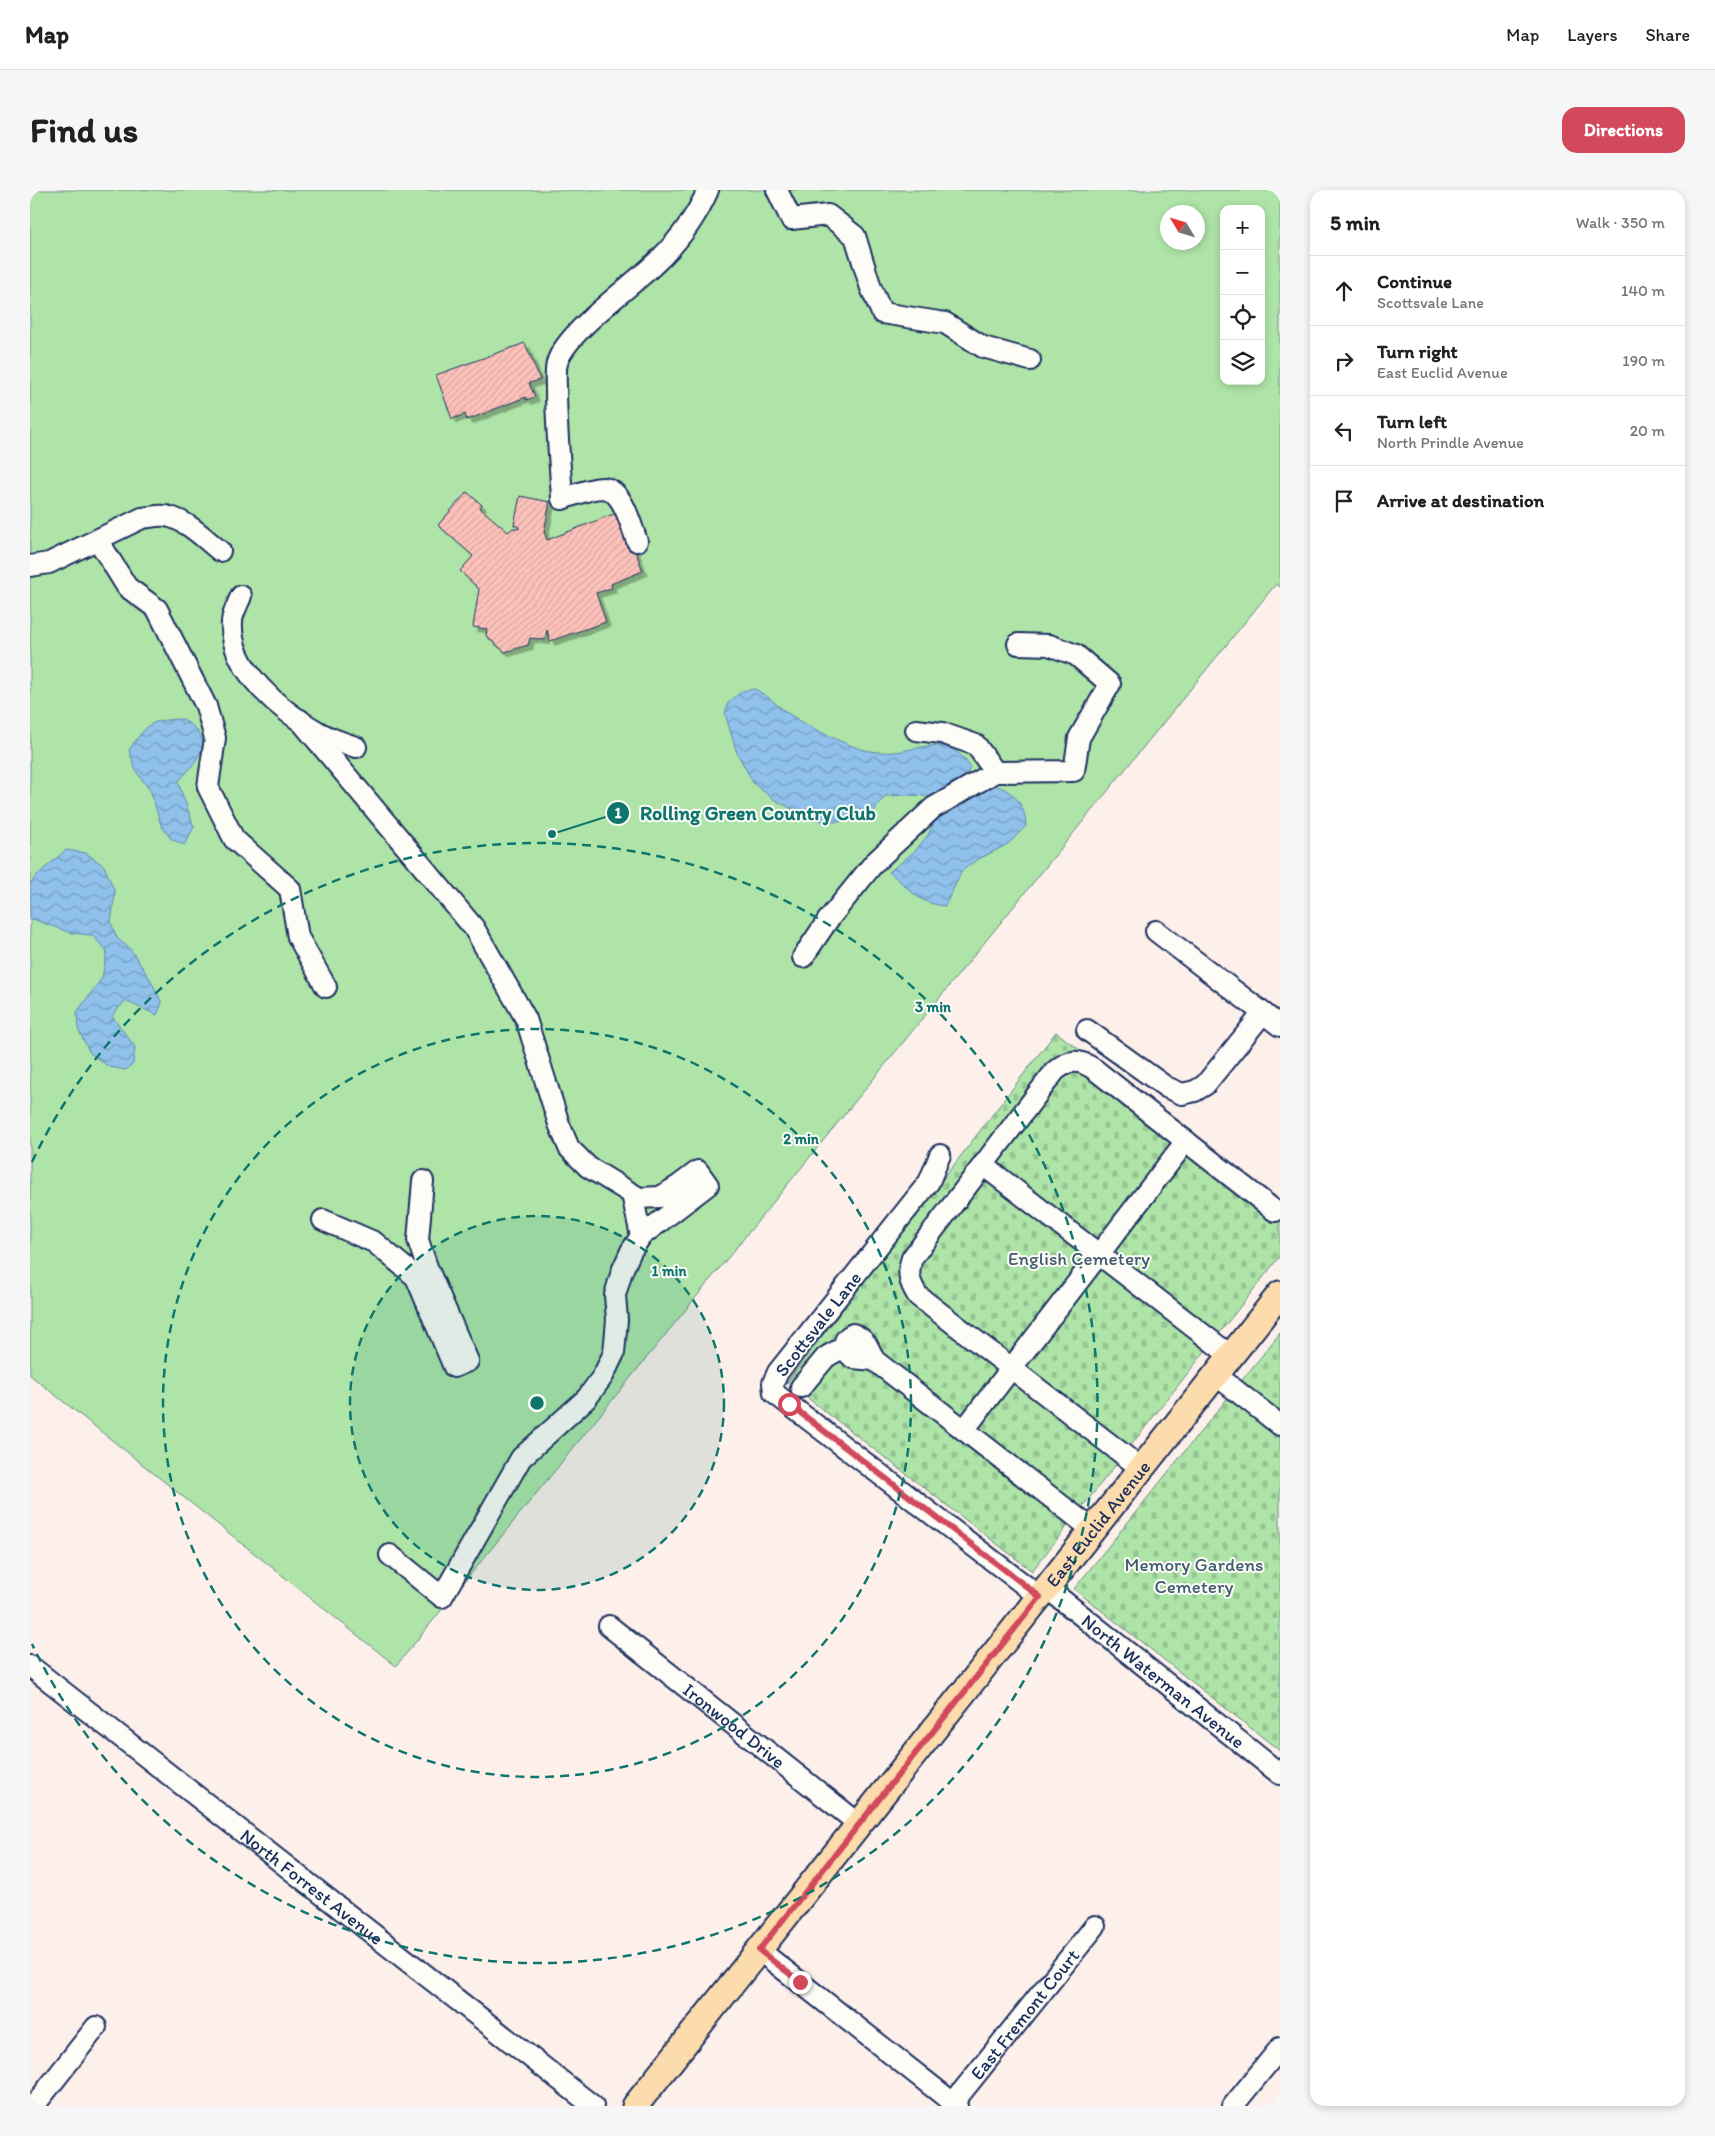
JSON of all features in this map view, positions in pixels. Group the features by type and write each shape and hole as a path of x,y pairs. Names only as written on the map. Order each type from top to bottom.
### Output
{"main road":[{"name":"East Euclid Avenue","path":"635,2106 1280,1294"}],"street":[{"path":"637,541 620,498 611,490 604,488 562,499 556,414 557,363 566,347 582,328 611,299 650,268 694,219 708,190"},
{"path":"777,190 792,219 828,215 855,236 871,288 882,313 945,323 983,347 1030,360"},
{"path":"30,566 49,564 142,518 170,516 182,522 220,551"},
{"path":"98,540 127,587 157,609 206,706 215,738 208,787 216,805 234,839 290,889 298,937 326,987"},
{"path":"241,596 232,621 235,648 254,682 279,705 300,720 322,734 356,747"},
{"path":"803,957 828,920 874,863 932,808 995,772 1074,771 1080,738 1110,684 1076,655 1049,645 1018,644"},
{"path":"300,720 474,928 526,1019 559,1124 569,1148 588,1167 639,1198 660,1197 698,1170 708,1185 641,1236 631,1251 622,1271 615,1295 614,1353 603,1376 587,1398 521,1458 442,1597 390,1555"},
{"path":"916,730 942,733 976,745 995,772"},
{"path":"1156,932 1280,1026"},
{"path":"1088,1030 1166,1087 1182,1094 1196,1091 1205,1085 1263,1013"},
{"path":"1142,1469 918,1296 909,1282 908,1274 912,1258 1056,1071 1071,1061 1085,1063 1275,1211"},
{"path":"964,1430 1186,1141"},
{"name":"Scottsvale Lane","path":"940,1155 929,1182 778,1372 773,1383 774,1393 1043,1592"},
{"path":"982,1165 1099,1254 1223,1366 1280,1425"},
{"path":"323,1220 374,1242 416,1277 454,1367 468,1361 430,1276 418,1240 423,1181"},
{"path":"632,1194 641,1236"},
{"path":"801,1387 826,1357 844,1347 844,1342 848,1336 854,1334 860,1336 866,1343 874,1360 1093,1530"},
{"name":"North Waterman Avenue","path":"1043,1592 1280,1774"},
{"name":"Ironwood Drive","path":"609,1626 860,1824"},
{"name":"North Forrest Avenue","path":"30,1666 593,2106"},
{"name":"East Fremont Court","path":"955,2105 1094,1926"},
{"path":"759,1950 955,2105"},
{"path":"34,2106 96,2027"},
{"path":"1233,2106 1280,2048"}],"green space":[{"path":"30,190 1280,190 1280,587 1276,584 396,1666 30,1375"},
{"name":"English Cemetery","path":"1056,1032 1280,1200 1280,1256 1032,1571 787,1382"},
{"name":"Memory Gardens Cemetery","path":"1280,1333 1280,1751 1074,1589"}],"water":[{"path":"755,689 797,719 826,735 857,748 895,752 927,746 945,747 954,750 970,767 967,774 938,797 885,796 867,821 826,822 803,815 775,800 754,784 737,753 725,714 728,703 742,691"},
{"path":"183,719 196,729 205,744 194,764 178,782 194,827 184,845 171,839 161,825 151,792 136,771 129,750 150,725 163,720"},
{"path":"995,785 1008,791 1018,800 1024,812 1026,826 1008,844 975,861 962,871 945,906 927,902 920,898 889,872 915,851 928,835 937,816 972,792"},
{"path":"66,850 86,853 104,866 115,892 111,923 117,938 131,950 150,979 162,1003 157,1015 125,1001 112,1016 135,1047 133,1064 126,1070 109,1067 90,1053 78,1029 77,1012 102,978 107,951 92,935 71,933 30,918 30,884 37,875"}],"building":[{"path":"525,343 540,380 529,383 535,397 526,400 526,397 467,420 465,414 452,419 436,375"},
{"path":"467,492 482,505 480,508 508,532 513,528 519,529 519,527 514,525 520,496 550,502 544,532 547,540 621,511 643,571 611,584 612,588 596,593 606,622 550,641 547,630 545,640 530,638 528,645 505,652 486,636 487,629 473,627 479,589 460,571 473,556 438,525"}],"place":[{"name":"Rolling Green Country Club","path":"552,834"}],"route":[{"path":"789,1404 1040,1597 759,1950 800,1982"}]}
